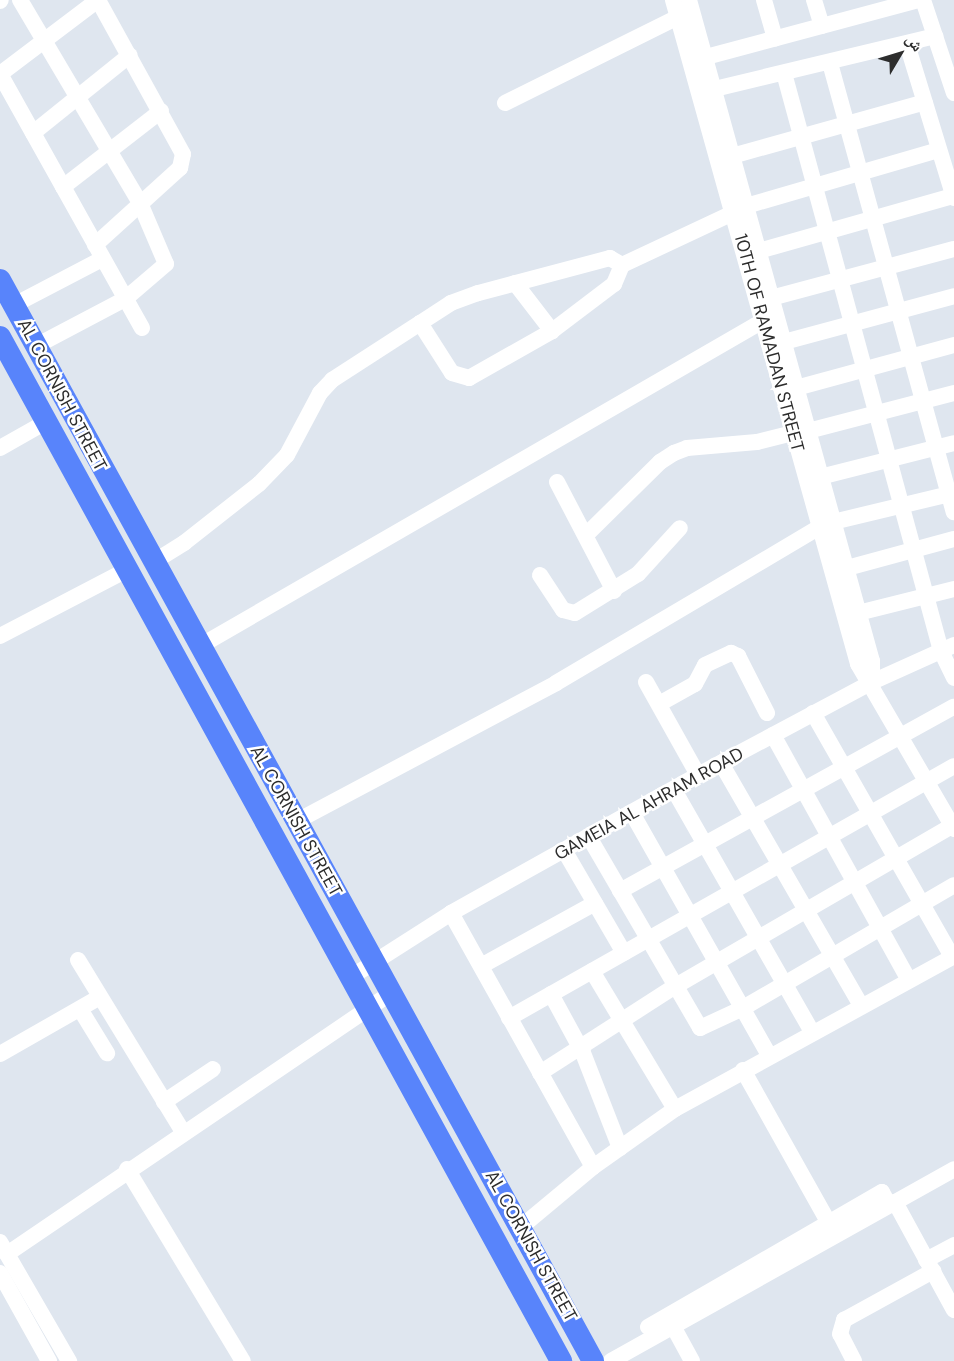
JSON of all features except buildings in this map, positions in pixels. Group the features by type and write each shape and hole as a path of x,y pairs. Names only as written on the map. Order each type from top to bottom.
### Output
{"main road":[{"name":"AL CORNISH STREET","path":"0,280 152,562 597,1361"},
{"name":"AL CORNISH STREET","path":"0,337 561,1361"},
{"path":"112,542 135,530"},
{"path":"127,570 152,562"}],"street":[{"path":"20,0 42,43 140,203 166,264 125,299 36,346"},
{"path":"14,305 98,252 140,203 183,163 179,143 98,0 0,74 98,252 142,328"},
{"name":"10TH OF RAMADAN STREET","path":"673,0 732,156 740,209"},
{"name":"10TH OF RAMADAN STREET","path":"689,0 706,57 706,91 751,253 763,321 801,432 839,570 858,664 872,682 954,827"},
{"path":"764,0 776,38"},
{"path":"814,0 822,26"},
{"path":"706,57 921,0 954,93"},
{"path":"505,103 678,17"},
{"path":"706,91 935,36"},
{"path":"751,253 954,197 907,44"},
{"path":"33,133 76,96 130,55"},
{"path":"830,63 936,447 952,494 954,512"},
{"path":"784,73 926,596 947,648 954,678"},
{"path":"732,156 925,102"},
{"path":"63,187 162,111"},
{"path":"420,323 452,372 460,378 476,376 552,331 614,284 622,265 740,209 939,150"},
{"path":"771,298 954,249"},
{"name":"10TH OF RAMADAN STREET","path":"751,253 771,298 784,342 796,388 801,432 820,477 826,524"},
{"path":"152,562 240,499 287,456 320,393 332,381 420,323 462,298 610,258 622,265"},
{"path":"515,283 552,331"},
{"path":"784,342 954,296"},
{"path":"200,646 763,321"},
{"path":"796,388 954,345"},
{"path":"586,535 660,462 674,453 687,448 757,442 954,393"},
{"path":"0,448 46,422"},
{"path":"820,477 954,443"},
{"path":"557,482 614,591"},
{"path":"297,821 556,683 826,524 952,494"},
{"path":"540,575 569,613 582,610 638,574 681,528"},
{"path":"839,570 954,540"},
{"path":"0,636 127,570"},
{"name":"10TH OF RAMADAN STREET","path":"839,570 858,613 872,661 872,682"},
{"path":"858,613 954,590"},
{"name":"GAMEIA AL AHRAM ROAD","path":"351,976 451,913 721,763 872,682 947,648"},
{"path":"659,704 695,684 705,665 731,652 738,656 767,714"},
{"path":"646,682 698,776"},
{"path":"620,891 954,707"},
{"path":"521,1227 593,1167 675,1109 861,1005 953,957 842,768 813,713"},
{"path":"773,735 909,980"},
{"path":"721,763 861,1005"},
{"path":"509,1017 954,766"},
{"path":"674,790 783,985 812,1032"},
{"path":"632,813 770,1055"},
{"path":"540,1073 623,1022 674,987 954,827"},
{"path":"588,837 700,1028 743,1008 954,885"},
{"path":"564,850 624,953"},
{"path":"481,966 595,903"},
{"path":"451,913 593,1167"},
{"path":"78,960 183,1132"},
{"path":"592,971 675,1109"},
{"path":"69,1361 4,1248 128,1169 391,993"},
{"path":"551,994 580,1048 620,1148"},
{"path":"0,1054 100,997"},
{"path":"80,1009 107,1053"},
{"path":"164,1102 213,1069"},
{"path":"743,1070 829,1223"},
{"path":"128,1169 243,1361"},
{"path":"597,1361 790,1252 888,1200 954,1169"},
{"path":"790,1252 829,1223 888,1200"},
{"path":"888,1200 954,1310"},
{"path":"854,1361 840,1334 844,1320 929,1266 954,1245"},
{"path":"0,1273 49,1361"},
{"path":"670,1321 692,1361"}]}
